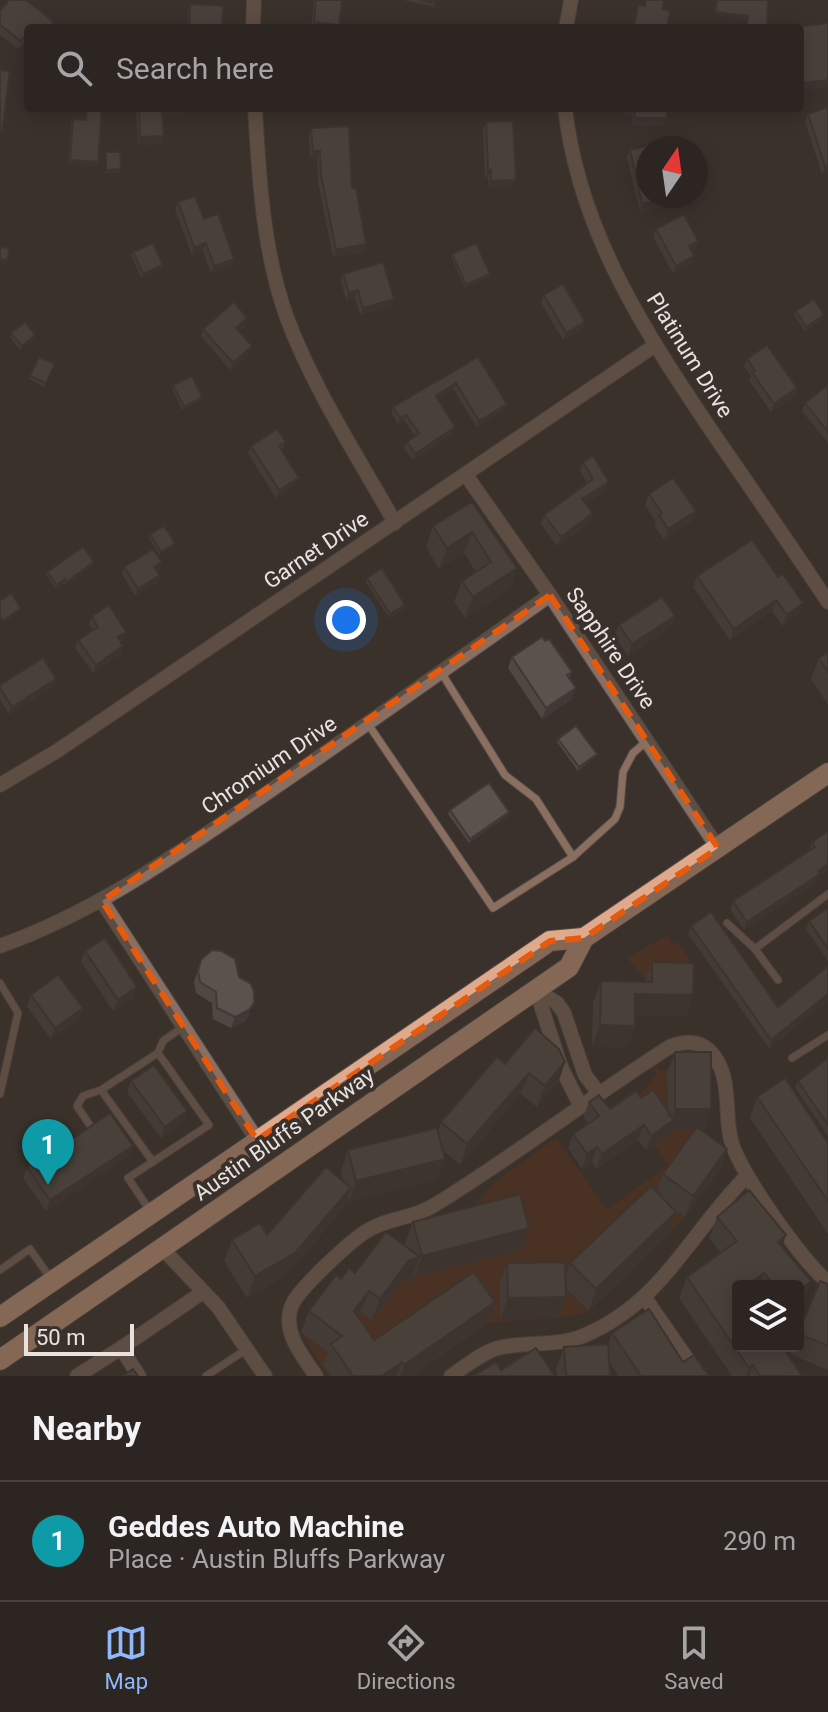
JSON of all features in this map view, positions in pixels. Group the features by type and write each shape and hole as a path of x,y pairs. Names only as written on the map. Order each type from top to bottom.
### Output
{"main road":[{"name":"Austin Bluffs Parkway","path":"0,1360 569,967 584,938 828,773"},
{"name":"Austin Bluffs Parkway","path":"0,1317 550,941 584,938"},
{"path":"243,1192 259,1158 257,1140"},
{"path":"0,1332 17,1320 50,1282"}],"street":[{"path":"253,24 254,0"},
{"path":"567,24 571,0"},
{"path":"255,112 258,163 271,256 288,320 324,398 395,523"},
{"name":"Platinum Drive","path":"566,112 573,154 593,226 609,262 654,346 828,602"},
{"name":"Garnet Drive","path":"0,785 57,751 654,346"},
{"name":"Sapphire Drive","path":"466,475 550,595 718,848"},
{"name":"Chromium Drive","path":"0,946 57,923 140,879 368,724 550,595"},
{"path":"102,901 257,1140"},
{"path":"536,990 557,1003 564,1013 585,1075 598,1092"},
{"path":"536,990 542,1012 552,1031 561,1067 580,1105"},
{"path":"316,1376 290,1331 293,1304 303,1290 367,1230 430,1208 534,1140 598,1092 671,1046 684,1042 697,1043 716,1058 726,1085 731,1141 738,1161 811,1267 828,1282"},
{"path":"451,1376 498,1348 563,1342 584,1336 645,1298 661,1282 727,1195 747,1176"},
{"path":"161,1247 218,1307 265,1376"},
{"path":"77,1376 203,1292"},
{"path":"645,1298 699,1376"},
{"path":"121,1348 139,1376"}],"lane":[{"path":"441,672 505,775 536,799 573,857"},
{"path":"368,724 493,908 573,857 615,819 620,807 623,772 633,753 647,741"},
{"path":"755,949 828,894"},
{"path":"727,923 755,949 778,980"},
{"path":"0,983 18,1013 0,1094"},
{"path":"89,1124 77,1106 83,1096 101,1090 158,1053 163,1041 183,1027"},
{"path":"792,1058 828,1035"},
{"path":"152,1213 128,1178 209,1125 158,1053"},
{"path":"101,1090 153,1162"},
{"path":"0,1270 30,1249 50,1282"},
{"path":"206,1376 247,1349"}],"highlighted area":[{"path":"550,595 718,848 584,938 550,941 257,1140 102,901"}],"shaded area":[{"path":"668,935 673,944 678,942 692,963 649,983 627,958"},
{"path":"689,1065 703,1073 704,1130 720,1170 669,1233 643,1207 563,1284 589,1311 571,1316 488,1323 407,1376 328,1376 301,1333 308,1317 343,1280 387,1251 461,1220 497,1180 556,1138 607,1210 668,1165 654,1144 669,1134 631,1106 656,1075 652,1069 654,1066 661,1071"}],"building":[{"path":"9,0 26,0 54,22 24,24 21,41 0,25 0,11"},
{"path":"316,0 342,0 339,24 314,22"},
{"path":"646,0 664,0 662,9 670,11 668,24 635,24 638,5 645,6"},
{"path":"717,0 768,0 767,24 747,24 748,16 715,12"},
{"path":"190,4 223,6 222,24 189,24"},
{"path":"828,23 828,80 804,83 804,26"},
{"path":"0,70 10,71 2,133 0,132"},
{"path":"828,107 828,165 825,166 808,114"},
{"path":"87,112 102,112 98,162 70,160 73,119 86,120"},
{"path":"139,112 162,112 164,136 140,137"},
{"path":"635,112 667,112 667,118 635,118"},
{"path":"513,121 516,180 491,181 486,122"},
{"path":"349,126 352,188 356,188 366,244 336,250 321,175 320,151 313,151 311,128"},
{"path":"636,149 636,177 630,150"},
{"path":"106,152 120,152 121,169 106,170"},
{"path":"195,196 204,219 218,214 234,259 214,266 206,243 194,247 178,202"},
{"path":"684,214 698,241 689,246 694,256 676,266 656,229"},
{"path":"153,243 163,265 143,274 133,252"},
{"path":"476,243 490,274 466,285 452,254"},
{"path":"0,247 9,248 8,260 0,259"},
{"path":"383,262 394,299 363,308 358,290 349,293 343,274"},
{"path":"563,284 585,322 566,333 544,295"},
{"path":"814,299 824,315 806,327 796,311"},
{"path":"234,302 247,318 236,328 252,346 233,363 203,329"},
{"path":"25,322 35,335 22,346 11,333"},
{"path":"767,345 797,388 774,404 752,372 755,371 747,359"},
{"path":"39,357 55,364 46,383 30,376"},
{"path":"478,357 507,404 479,421 456,383 436,396 455,427 415,454 407,442 419,433 406,415 401,419 393,407"},
{"path":"192,376 202,397 184,407 173,385"},
{"path":"828,385 828,432 805,403"},
{"path":"277,429 286,442 279,446 299,478 279,490 251,446"},
{"path":"593,456 609,482 582,499 593,513 561,537 544,515 593,479 583,462"},
{"path":"673,478 696,511 668,529 649,494"},
{"path":"472,502 517,568 473,597 462,581 491,562 472,532 447,548 433,526"},
{"path":"164,526 175,543 161,552 150,534"},
{"path":"752,540 778,577 783,574 803,603 787,615 776,600 734,629 697,576"},
{"path":"83,547 94,562 57,585 47,572"},
{"path":"153,549 162,562 154,567 160,575 138,589 124,567"},
{"path":"382,568 405,605 390,614 367,578"},
{"path":"11,593 21,608 3,621 0,601"},
{"path":"662,597 675,616 632,644 619,625"},
{"path":"109,605 126,632 118,637 123,646 96,665 78,640 98,627 92,616"},
{"path":"542,637 545,641 549,639 572,672 567,675 576,688 546,708 512,657"},
{"path":"828,652 828,672 819,658"},
{"path":"43,658 56,679 12,707 0,685"},
{"path":"576,726 597,754 579,767 558,739"},
{"path":"489,783 509,812 470,839 450,810"},
{"path":"828,831 828,864 818,871 820,874 747,922 733,901 815,847 812,842"},
{"path":"828,908 828,949 809,921"},
{"path":"711,912 778,1007 828,966 828,994 771,1040 691,926"},
{"path":"105,938 137,987 118,1000 85,951"},
{"path":"212,950 235,959 239,977 251,984 254,992 254,1003 249,1010 235,1017 217,1008 216,992 200,982 198,971 201,960"},
{"path":"652,962 694,963 693,995 635,994 635,1026 600,1025 601,981 652,982"},
{"path":"58,975 83,1008 55,1028 31,995"},
{"path":"535,1028 559,1049 565,1062 545,1086 529,1073 467,1144 441,1122 497,1057 505,1064"},
{"path":"675,1052 711,1052 711,1109 675,1109"},
{"path":"828,1058 828,1125 798,1081"},
{"path":"154,1065 187,1111 165,1127 131,1081"},
{"path":"785,1078 828,1143 828,1201 757,1097"},
{"path":"653,1090 674,1120 651,1136 644,1125 602,1154 597,1147 587,1154 573,1134 599,1116 589,1102 599,1095 610,1109 636,1091 641,1098"},
{"path":"110,1113 133,1146 50,1200 27,1167"},
{"path":"697,1127 727,1149 693,1196 663,1174"},
{"path":"437,1128 445,1159 356,1181 348,1150"},
{"path":"326,1167 351,1188 295,1253 255,1276 232,1240 260,1223 267,1235"},
{"path":"651,1186 676,1212 596,1289 570,1263"},
{"path":"749,1190 786,1235 778,1242 811,1281 804,1287 804,1280 770,1280 764,1273 754,1280 732,1280 732,1343 687,1277 737,1241 717,1217"},
{"path":"520,1194 529,1228 422,1256 413,1222"},
{"path":"386,1232 420,1257 409,1260 380,1299 369,1291 354,1311 374,1340 474,1272 495,1302 404,1365 402,1362 382,1376 353,1376 331,1344 342,1336 309,1311 336,1275 341,1279 349,1268 355,1273"},
{"path":"565,1262 566,1297 508,1298 507,1263"},
{"path":"820,1281 828,1284 828,1346 804,1336 804,1319"},
{"path":"649,1309 683,1362 694,1355 709,1376 641,1376 612,1333"},
{"path":"608,1344 610,1376 566,1376 564,1347"},
{"path":"536,1348 554,1375 474,1376 496,1362 501,1370"},
{"path":"738,1352 786,1352 802,1376 760,1376 753,1365 749,1368"},
{"path":"133,1369 138,1376 122,1376"}],"place":[{"name":"Geddes Auto Machine","path":"48,1185"}]}
